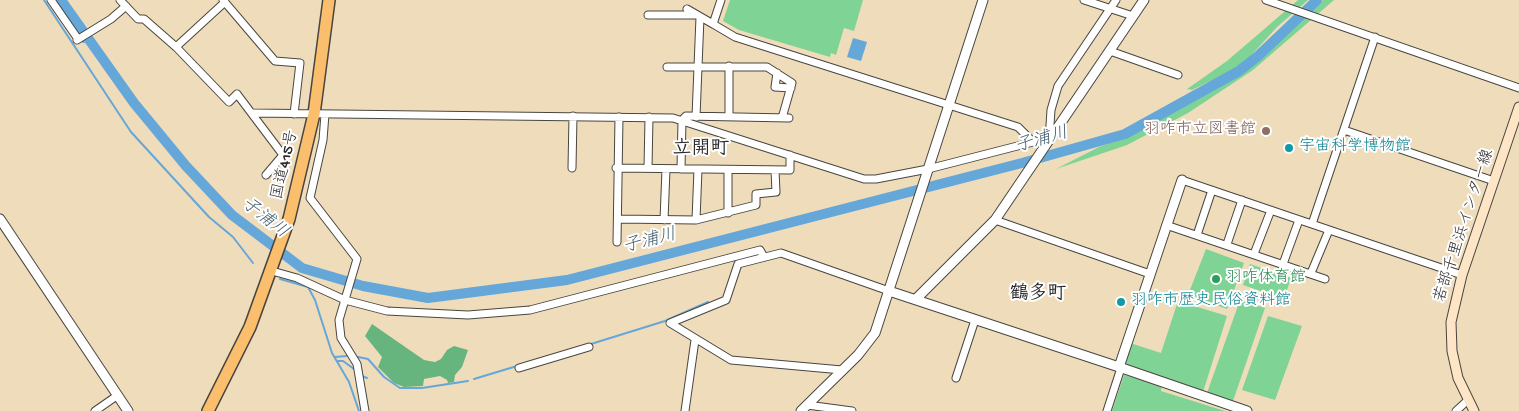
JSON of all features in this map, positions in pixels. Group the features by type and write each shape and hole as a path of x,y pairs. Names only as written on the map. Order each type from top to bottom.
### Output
{"highway":[{"name":"国道415号","path":"208,411 250,327 288,224 320,114 329,0"}],"main road":[{"name":"若部千里浜インター線","path":"1474,411 1458,378 1452,351 1451,322 1462,274 1519,107"}],"street":[{"path":"50,0 78,39 111,19 126,6"},
{"path":"120,0 138,19 144,19 176,47 229,102 238,94 283,154 266,175"},
{"path":"713,24 721,0"},
{"path":"804,408 875,334 983,0"},
{"path":"1084,0 1133,16"},
{"path":"1049,140 1051,110 1058,86 1116,0"},
{"path":"916,299 995,220 1144,0"},
{"path":"1266,0 1519,88"},
{"path":"176,47 224,1 275,61 300,63 294,114"},
{"path":"687,9 735,37 1018,127 1033,142"},
{"path":"648,15 698,16"},
{"path":"696,117 698,16"},
{"path":"1312,224 1375,37"},
{"path":"1110,51 1178,75"},
{"path":"667,66 767,67 792,83 785,118 686,116 682,120 681,169"},
{"path":"729,66 729,118"},
{"path":"777,73 775,87 791,88"},
{"path":"252,113 649,117 682,120 864,179 927,172 1033,142 1049,140"},
{"path":"320,114 323,140 310,198 357,259 339,320 341,338 358,364 365,411"},
{"path":"572,168 573,116"},
{"path":"618,242 617,168 619,117"},
{"path":"648,168 649,117"},
{"path":"1344,130 1494,181"},
{"path":"617,168 790,170 790,156"},
{"path":"664,220 666,169"},
{"path":"696,220 698,169"},
{"path":"728,170 728,213"},
{"path":"618,219 696,220 756,205 756,194 776,192 776,170"},
{"path":"1107,411 1182,180 1462,274"},
{"path":"1198,235 1212,190"},
{"path":"1227,244 1242,200"},
{"path":"1254,254 1271,210"},
{"path":"0,219 128,411"},
{"path":"995,220 1150,274"},
{"path":"1283,264 1299,220"},
{"path":"1166,225 1227,244 1325,279"},
{"path":"1311,273 1329,230"},
{"path":"273,268 345,298 387,311 448,316 530,310 760,250 764,257"},
{"path":"842,370 731,360 695,340 670,323 726,300 738,264 781,253 1247,411"},
{"path":"956,378 975,320"},
{"path":"685,411 695,340"},
{"path":"519,368 589,347"},
{"path":"95,411 118,395"},
{"path":"1456,411 1468,400"},
{"path":"804,408 852,411"}],"green space":[{"path":"730,0 863,0 854,31 844,28 836,55 831,53 830,57 739,30 723,21"},
{"path":"1298,0 1308,0 1277,27 1247,60 1237,68 1192,90 1187,89 1227,61"},
{"path":"1323,0 1334,0 1253,70 1188,113 1127,145 1056,169 1099,147 1127,137 1145,126 1149,126 1207,89 1216,87 1244,70"},
{"name":"羽咋体育館","path":"1206,249 1244,263 1227,309 1188,295"},
{"path":"1250,264 1291,278 1284,299 1243,285"},
{"path":"1240,300 1265,308 1233,401 1207,393"},
{"path":"1178,301 1227,316 1203,392 1123,364 1130,343 1161,353"},
{"path":"1268,316 1302,326 1275,400 1242,390"},
{"path":"372,324 424,360 435,362 441,359 447,350 454,346 468,350 462,367 455,375 454,382 448,383 447,380 440,376 424,379 423,386 404,387 394,383 378,367 382,357 365,336"},
{"path":"1124,375 1162,385 1161,391 1225,411 1112,411"}],"water":[{"path":"853,38 867,42 861,61 847,57"}],"waterway":[{"path":"44,0 131,132 209,217 233,237 253,263"},
{"name":"子浦川","path":"61,0 134,103 186,166 232,215 302,268 363,286 428,298 567,280 1022,163 1125,134 1239,71 1258,56 1317,0"},
{"name":"子浦川","path":"83,42 89,40"},
{"path":"280,279 308,287 315,300 332,353 349,382 359,411"},
{"path":"591,344 665,321 708,302"},
{"path":"335,357 347,356"},
{"path":"358,357 368,359 384,377 400,388 422,388 468,381"},
{"path":"338,361 343,361 354,369"},
{"path":"474,379 517,366"},
{"path":"362,376 367,378"}],"place":[{"name":"羽咋市立図書館","path":"1266,131"},
{"name":"宇宙科学博物館","path":"1289,148"},
{"name":"羽咋体育館","path":"1216,279"},
{"name":"羽咋市歴史民俗資料館","path":"1121,302"}],"district":[{"name":"立開町","path":"701,150"},
{"name":"鶴多町","path":"1038,295"}]}
